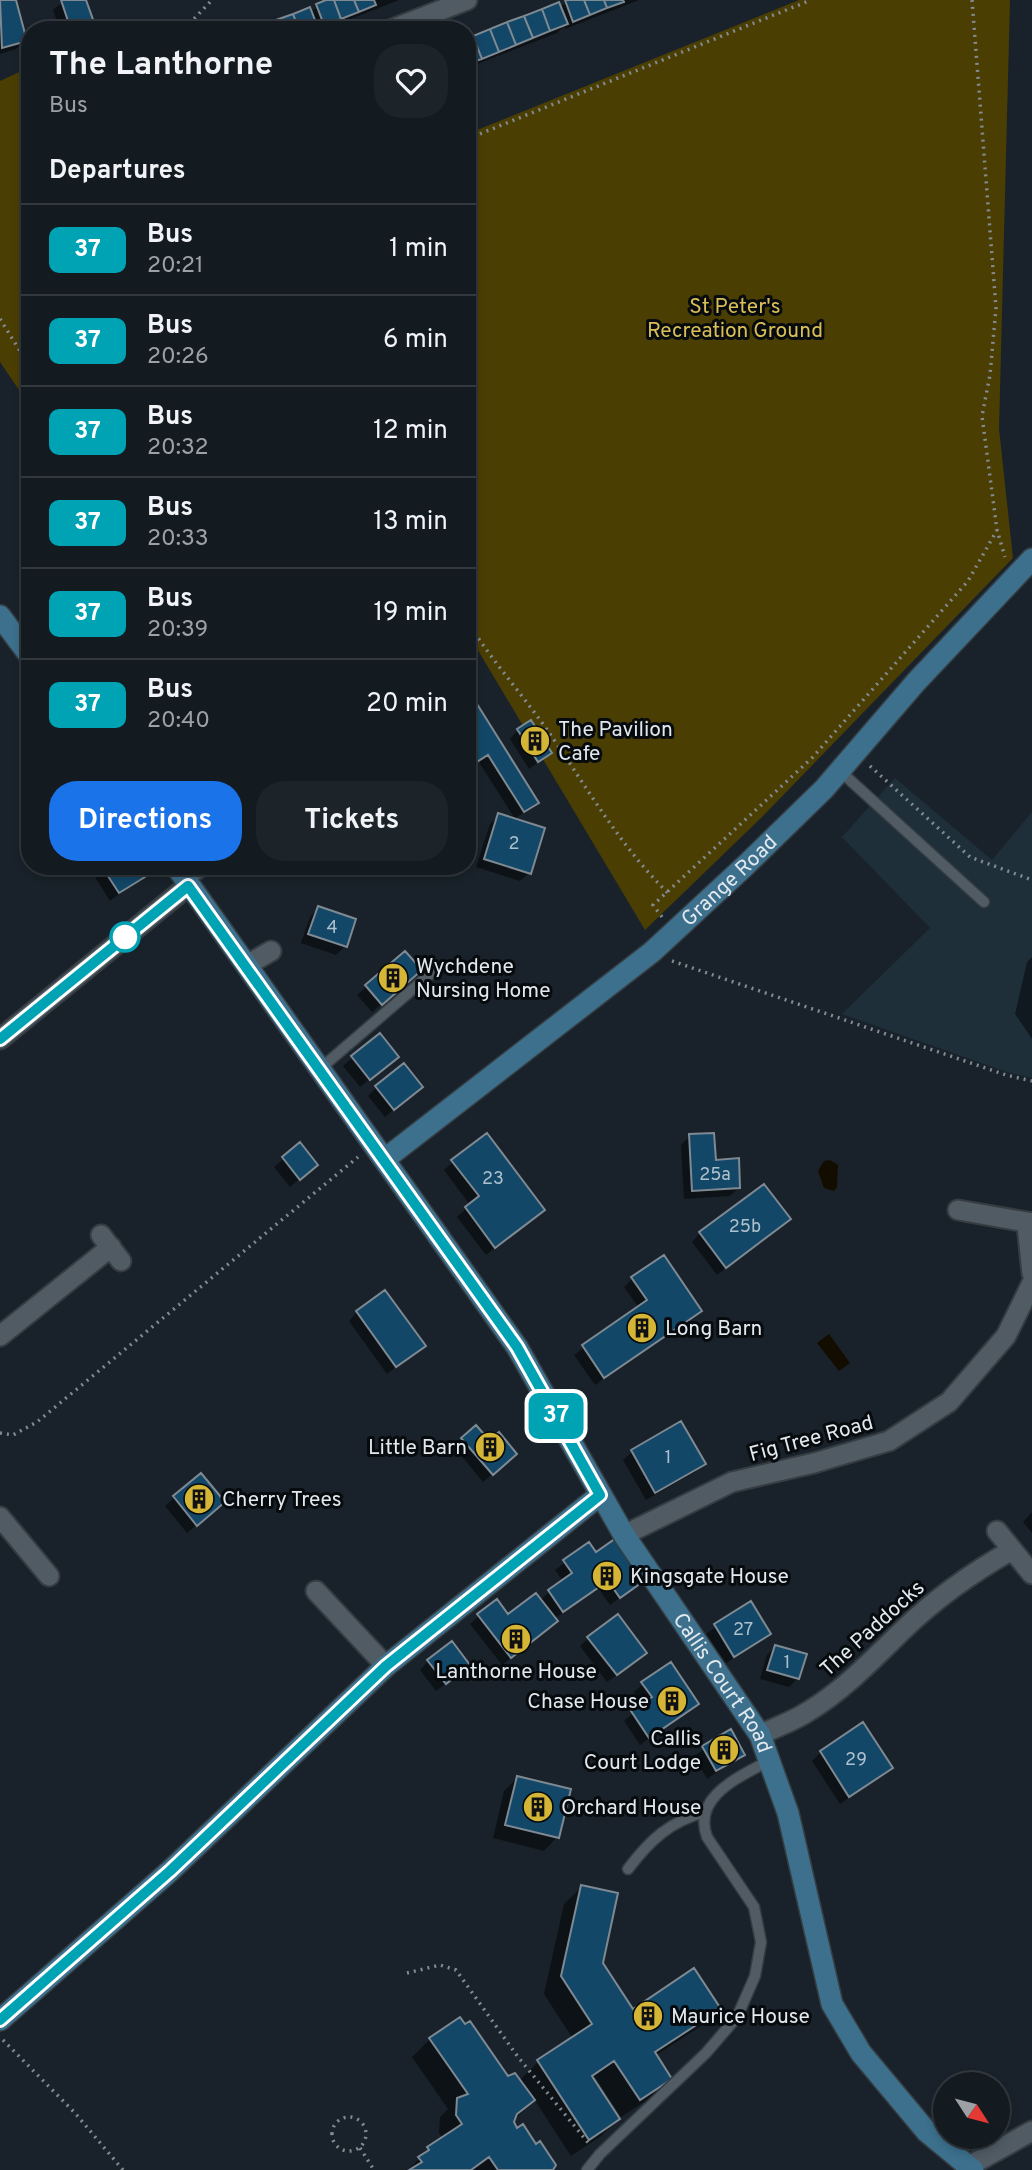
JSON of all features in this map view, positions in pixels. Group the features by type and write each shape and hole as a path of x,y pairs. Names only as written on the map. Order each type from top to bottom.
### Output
{"street":[{"path":"413,21 467,0"},
{"name":"Grange Road","path":"380,1152 652,952 673,933 747,865 840,771 1032,558"},
{"path":"0,616 21,644"},
{"path":"0,1039 186,875"},
{"name":"Callis Court Road","path":"188,875 247,965 517,1347 624,1535 760,1735 801,1863 832,2004 861,2053 927,2132 971,2168"},
{"path":"247,965 271,951"},
{"path":"957,1212 1030,1224 1032,1273"},
{"path":"0,1336 111,1248"},
{"name":"Fig Tree Road","path":"624,1535 732,1482 814,1463 889,1441 949,1402 1006,1336 1032,1283"},
{"path":"0,2020 170,1871 386,1666 600,1495"},
{"path":"0,1517 48,1576"},
{"path":"997,1531 1032,1574"},
{"name":"The Paddocks","path":"760,1735 808,1712 834,1694 866,1668 935,1601 981,1567 1012,1550"},
{"path":"313,1589 386,1666"},
{"path":"971,2168 1032,2131"}],"lane":[{"path":"840,771 984,902"},
{"path":"321,1068 435,970"},
{"path":"587,2170 600,2154 706,2053 737,2017 755,1976 761,1942 754,1906 707,1837 703,1825 710,1800 728,1784 770,1760"},
{"path":"628,1869 648,1843 668,1826 685,1817 706,1812"}],"path":[{"path":"192,21 212,0"},
{"path":"476,135 811,0"},
{"path":"972,0 996,308 990,376 982,416 997,530 1011,579"},
{"path":"0,318 21,352"},
{"path":"673,933 653,905 813,757 968,581 997,530"},
{"path":"476,635 548,731 635,860 668,893"},
{"path":"856,752 970,857 1032,880"},
{"path":"652,952 1006,1075 1032,1081"},
{"path":"0,1433 13,1435 37,1422 380,1152"},
{"path":"407,1973 440,1965 456,1970 518,2057 578,2134 600,2154"},
{"path":"0,2037 75,2113 123,2170"},
{"path":"354,2118 363,2124 365,2139 359,2148 348,2151 334,2142 333,2130 339,2120 354,2118"},
{"path":"359,2148 374,2170"}],"shaded area":[{"path":"895,778 992,860 1032,812 1032,1078 1007,1072 842,1014 930,928 842,837"},
{"path":"830,1160 838,1165 837,1187 834,1191 824,1188 818,1171 824,1161"},
{"path":"829,1334 850,1363 839,1371 817,1343"}],"green space":[{"name":"St Peter's Recreation Ground","path":"799,0 1010,0 999,429 1013,558 762,817 645,930 476,647 476,130"},
{"path":"21,71 21,393 0,362 0,81"}],"building":[{"path":"0,0 16,0 22,21 21,43 2,48"},
{"path":"61,0 86,0 94,21 68,21"},
{"path":"334,0 341,19 322,21 316,4"},
{"path":"334,0 354,0 359,12 341,19"},
{"path":"354,0 374,0 376,5 359,12"},
{"path":"565,0 584,0 590,15 573,22"},
{"path":"584,0 604,0 607,8 590,15"},
{"path":"604,0 623,0 624,2 607,8"},
{"path":"559,2 568,24 550,31 542,9"},
{"path":"310,7 315,21 296,21 293,14"},
{"path":"542,9 550,31 533,38 524,16"},
{"path":"293,14 296,21 276,21"},
{"path":"524,16 533,38 516,45 507,22"},
{"path":"507,22 516,45 499,52 490,29"},
{"path":"490,29 499,52 482,59 476,44 476,35"},
{"path":"476,44 482,59 476,61"},
{"path":"476,702 539,803 524,812 488,755 476,763"},
{"name":"The Pavilion Cafe","path":"531,720 552,753 538,762 517,729"},
{"path":"498,813 545,828 531,874 484,859"},
{"path":"107,875 144,875 145,877 119,893"},
{"path":"318,906 356,919 347,947 308,934"},
{"name":"Wychdene Nursing Home","path":"405,951 422,970 382,1005 365,985"},
{"path":"380,1033 399,1057 370,1080 351,1056"},
{"path":"404,1063 423,1087 394,1110 375,1086"},
{"path":"487,1133 545,1210 495,1248 465,1207 479,1196 451,1160"},
{"path":"714,1133 716,1160 739,1158 740,1188 692,1191 689,1134"},
{"path":"300,1142 318,1165 300,1180 282,1157"},
{"path":"764,1184 791,1219 726,1268 699,1232"},
{"name":"Long Barn","path":"664,1255 702,1311 604,1378 582,1345 647,1300 631,1277"},
{"path":"385,1290 426,1346 396,1367 356,1311"},
{"path":"681,1421 706,1464 655,1493 631,1450"},
{"name":"Little Barn","path":"476,1425 489,1440 499,1432 517,1454 493,1475 461,1438"},
{"name":"Cherry Trees","path":"201,1473 225,1502 197,1526 173,1496"},
{"name":"Kingsgate House","path":"619,1536 648,1578 620,1598 608,1581 563,1612 548,1590 572,1573 563,1560 589,1542 596,1552"},
{"name":"Lanthorne House","path":"536,1593 558,1621 511,1658 477,1614 497,1599 508,1614"},
{"path":"751,1601 771,1634 734,1657 714,1624"},
{"path":"618,1614 647,1653 617,1675 587,1637"},
{"path":"452,1641 470,1665 446,1684 427,1660"},
{"path":"775,1645 807,1654 799,1679 767,1670"},
{"name":"Chase House","path":"671,1662 699,1704 649,1738 631,1711 652,1697 641,1682"},
{"path":"863,1722 893,1768 849,1797 820,1751"},
{"name":"Callis Court Lodge","path":"731,1729 745,1755 716,1771 702,1746"},
{"name":"Orchard House","path":"517,1776 571,1789 559,1838 505,1825"},
{"name":"Maurice House","path":"581,1885 618,1893 603,1963 633,2009 694,1968 721,2009 655,2052 672,2079 640,2100 614,2061 592,2076 620,2119 589,2140 537,2060 592,2024 561,1976"},
{"path":"460,2017 465,2024 470,2021 508,2076 515,2073 535,2100 517,2114 514,2122 517,2128 523,2124 536,2144 540,2141 556,2165 553,2170 498,2170 489,2157 471,2170 409,2170 422,2162 418,2157 429,2150 427,2147 462,2124 456,2115 457,2098 468,2094 429,2038"}],"bus line":[{"name":"37","path":"0,1039 188,886 375,1144 517,1347 600,1495 386,1666 170,1871 0,2020"}],"place":[{"name":"The Pavilion Cafe","path":"535,741"},
{"name":"Wychdene Nursing Home","path":"393,978"},
{"name":"Long Barn","path":"642,1328"},
{"name":"Little Barn","path":"490,1447"},
{"name":"Cherry Trees","path":"199,1499"},
{"name":"Kingsgate House","path":"607,1576"},
{"name":"Lanthorne House","path":"516,1639"},
{"name":"Chase House","path":"672,1701"},
{"name":"Callis Court Lodge","path":"724,1750"},
{"name":"Orchard House","path":"538,1807"},
{"name":"Maurice House","path":"648,2016"}]}
